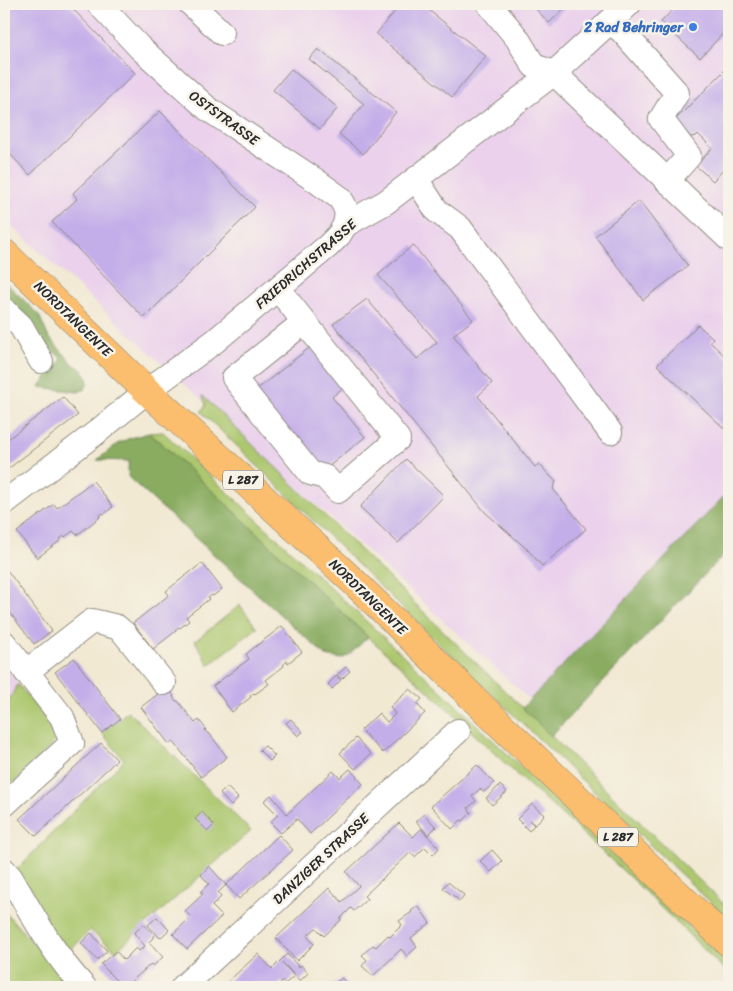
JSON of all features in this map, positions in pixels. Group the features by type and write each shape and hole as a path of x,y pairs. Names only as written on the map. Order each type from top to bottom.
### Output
{"main road":[{"name":"NORDTANGENTE","path":"4,254 147,391 356,584 729,943"}],"street":[{"name":"OSTSTRASSE","path":"99,4 139,48 208,110 340,198 347,213 345,225"},
{"path":"191,4 222,33"},
{"path":"489,4 517,38 534,66 554,73 729,239"},
{"name":"FRIEDRICHSTRASSE","path":"4,503 278,289 328,246 339,235 345,225 386,202 554,73 629,4"},
{"path":"609,22 622,31 677,93 660,120 689,156 667,181"},
{"path":"416,179 437,211 460,228 610,432"},
{"path":"278,289 398,439 338,490 325,477 310,473 234,378 304,322"},
{"path":"4,310 21,326 41,361"},
{"path":"26,672 92,621 117,627 124,633 164,683"},
{"path":"4,643 62,717 72,743 4,806"},
{"name":"DANZIGER STRASSE","path":"183,987 458,731"},
{"path":"4,870 11,878 43,934 84,987"}],"shaded area":[{"path":"4,4 729,4 729,491 530,700 4,219"},
{"path":"4,664 18,684 4,708"}],"green space":[{"path":"4,281 39,315 48,336 73,364 86,375 88,382 85,389 78,392 39,387 62,359 30,330 4,302"},
{"path":"202,395 729,909 729,920 438,643 201,412 206,405"},
{"path":"163,432 436,686 729,964 729,974 635,882 149,433"},
{"path":"149,433 368,637 349,655 341,659 326,656 129,478 129,461 97,460 117,444"},
{"path":"729,491 729,549 551,736 522,708"},
{"path":"240,605 257,628 209,665 195,641"},
{"path":"18,684 60,737 4,792 4,708"},
{"path":"128,711 251,831 116,951 90,930 66,955 13,873 124,760 102,733"},
{"path":"4,911 73,987 4,987"}],"building":[{"path":"4,4 68,4 135,73 30,175 4,148"},
{"path":"401,4 421,4 486,56 452,97 376,34"},
{"path":"531,4 569,4 549,23"},
{"name":"2 Rad Behringer","path":"678,4 729,4 729,27 700,58 661,22"},
{"path":"318,49 396,112 363,154 339,134 364,104 309,59"},
{"path":"729,66 729,153 724,158 729,164 713,181 696,166 712,148 698,134 691,137 675,120"},
{"path":"291,69 338,108 320,129 273,90"},
{"path":"160,111 255,207 144,318 52,222 77,199 73,193"},
{"path":"639,201 688,266 643,300 595,236"},
{"path":"413,245 473,320 453,335 492,383 478,396 535,467 539,464 556,482 553,489 586,529 542,566 528,550 485,512 333,324 367,299 417,359 437,342 378,275"},
{"path":"698,325 713,338 710,342 729,360 729,433 657,365"},
{"path":"314,344 346,385 332,397 365,437 322,472 251,394"},
{"path":"63,397 78,415 4,472 4,442"},
{"path":"406,459 444,496 398,543 360,507"},
{"path":"93,481 113,507 77,535 73,531 64,536 37,558 17,532 54,504 57,508"},
{"path":"202,563 222,589 186,617 189,621 153,649 133,623 169,595 166,591"},
{"path":"4,566 52,631 34,644 4,605"},
{"path":"282,626 302,652 288,663 287,661 284,666 266,680 269,684 250,696 232,712 213,686 249,659 246,654"},
{"path":"74,658 120,719 102,733 55,672"},
{"path":"346,667 350,671 342,679 337,675"},
{"path":"336,676 341,680 332,689 328,684"},
{"path":"167,687 195,723 199,720 227,757 201,777 173,741 169,744 141,707"},
{"path":"410,689 422,699 417,704 425,713 383,753 361,730 379,713 387,722 395,714 390,707"},
{"path":"291,719 303,732 298,736 286,723"},
{"path":"356,738 371,754 355,769 340,753"},
{"path":"101,743 117,760 36,836 19,819"},
{"path":"265,746 275,756 270,761 259,750"},
{"path":"477,765 494,783 484,792 480,789 472,796 476,801 468,808 471,813 452,829 431,806"},
{"path":"350,769 363,784 310,834 297,819 281,833 270,822 278,815 264,801 271,795 287,814 333,771 340,778"},
{"path":"500,785 507,792 492,805 486,798"},
{"path":"227,787 238,798 231,806 220,794"},
{"path":"532,804 544,815 535,825 529,820 534,825 529,831 517,819"},
{"path":"202,812 214,825 208,831 195,819"},
{"path":"424,814 436,827 428,835 416,821"},
{"path":"399,823 413,837 421,829 439,848 433,855 425,847 415,857 410,853 364,896 367,899 354,911 351,908 324,936 316,928 307,936 314,944 297,961 276,938 329,888 342,902 359,886 346,872"},
{"path":"279,835 293,850 239,899 226,885"},
{"path":"492,850 502,861 491,872 480,861"},
{"path":"209,866 226,885 218,893 221,897 212,906 222,916 187,949 173,934 191,917 185,911 203,894 200,892 209,884 201,875"},
{"path":"448,882 464,895 460,901 443,888"},
{"path":"418,906 430,923 411,938 417,947 407,956 401,949 373,976 362,966 367,960 362,955 373,945 376,947 388,935 390,937 402,925 399,921"},
{"path":"157,917 169,930 160,938 148,925"},
{"path":"144,924 155,936 149,942 163,957 153,966 151,964 125,987 122,987 101,964 116,951 124,960 136,948 139,951 145,946 134,933"},
{"path":"91,933 107,951 97,960 81,943"},
{"path":"258,954 272,969 287,954 299,967 301,965 308,973 300,981 282,962 294,976 285,984 283,981 276,987 222,987"},
{"path":"342,978 349,987 330,987"}],"place":[{"name":"2 Rad Behringer","path":"693,27"}]}
